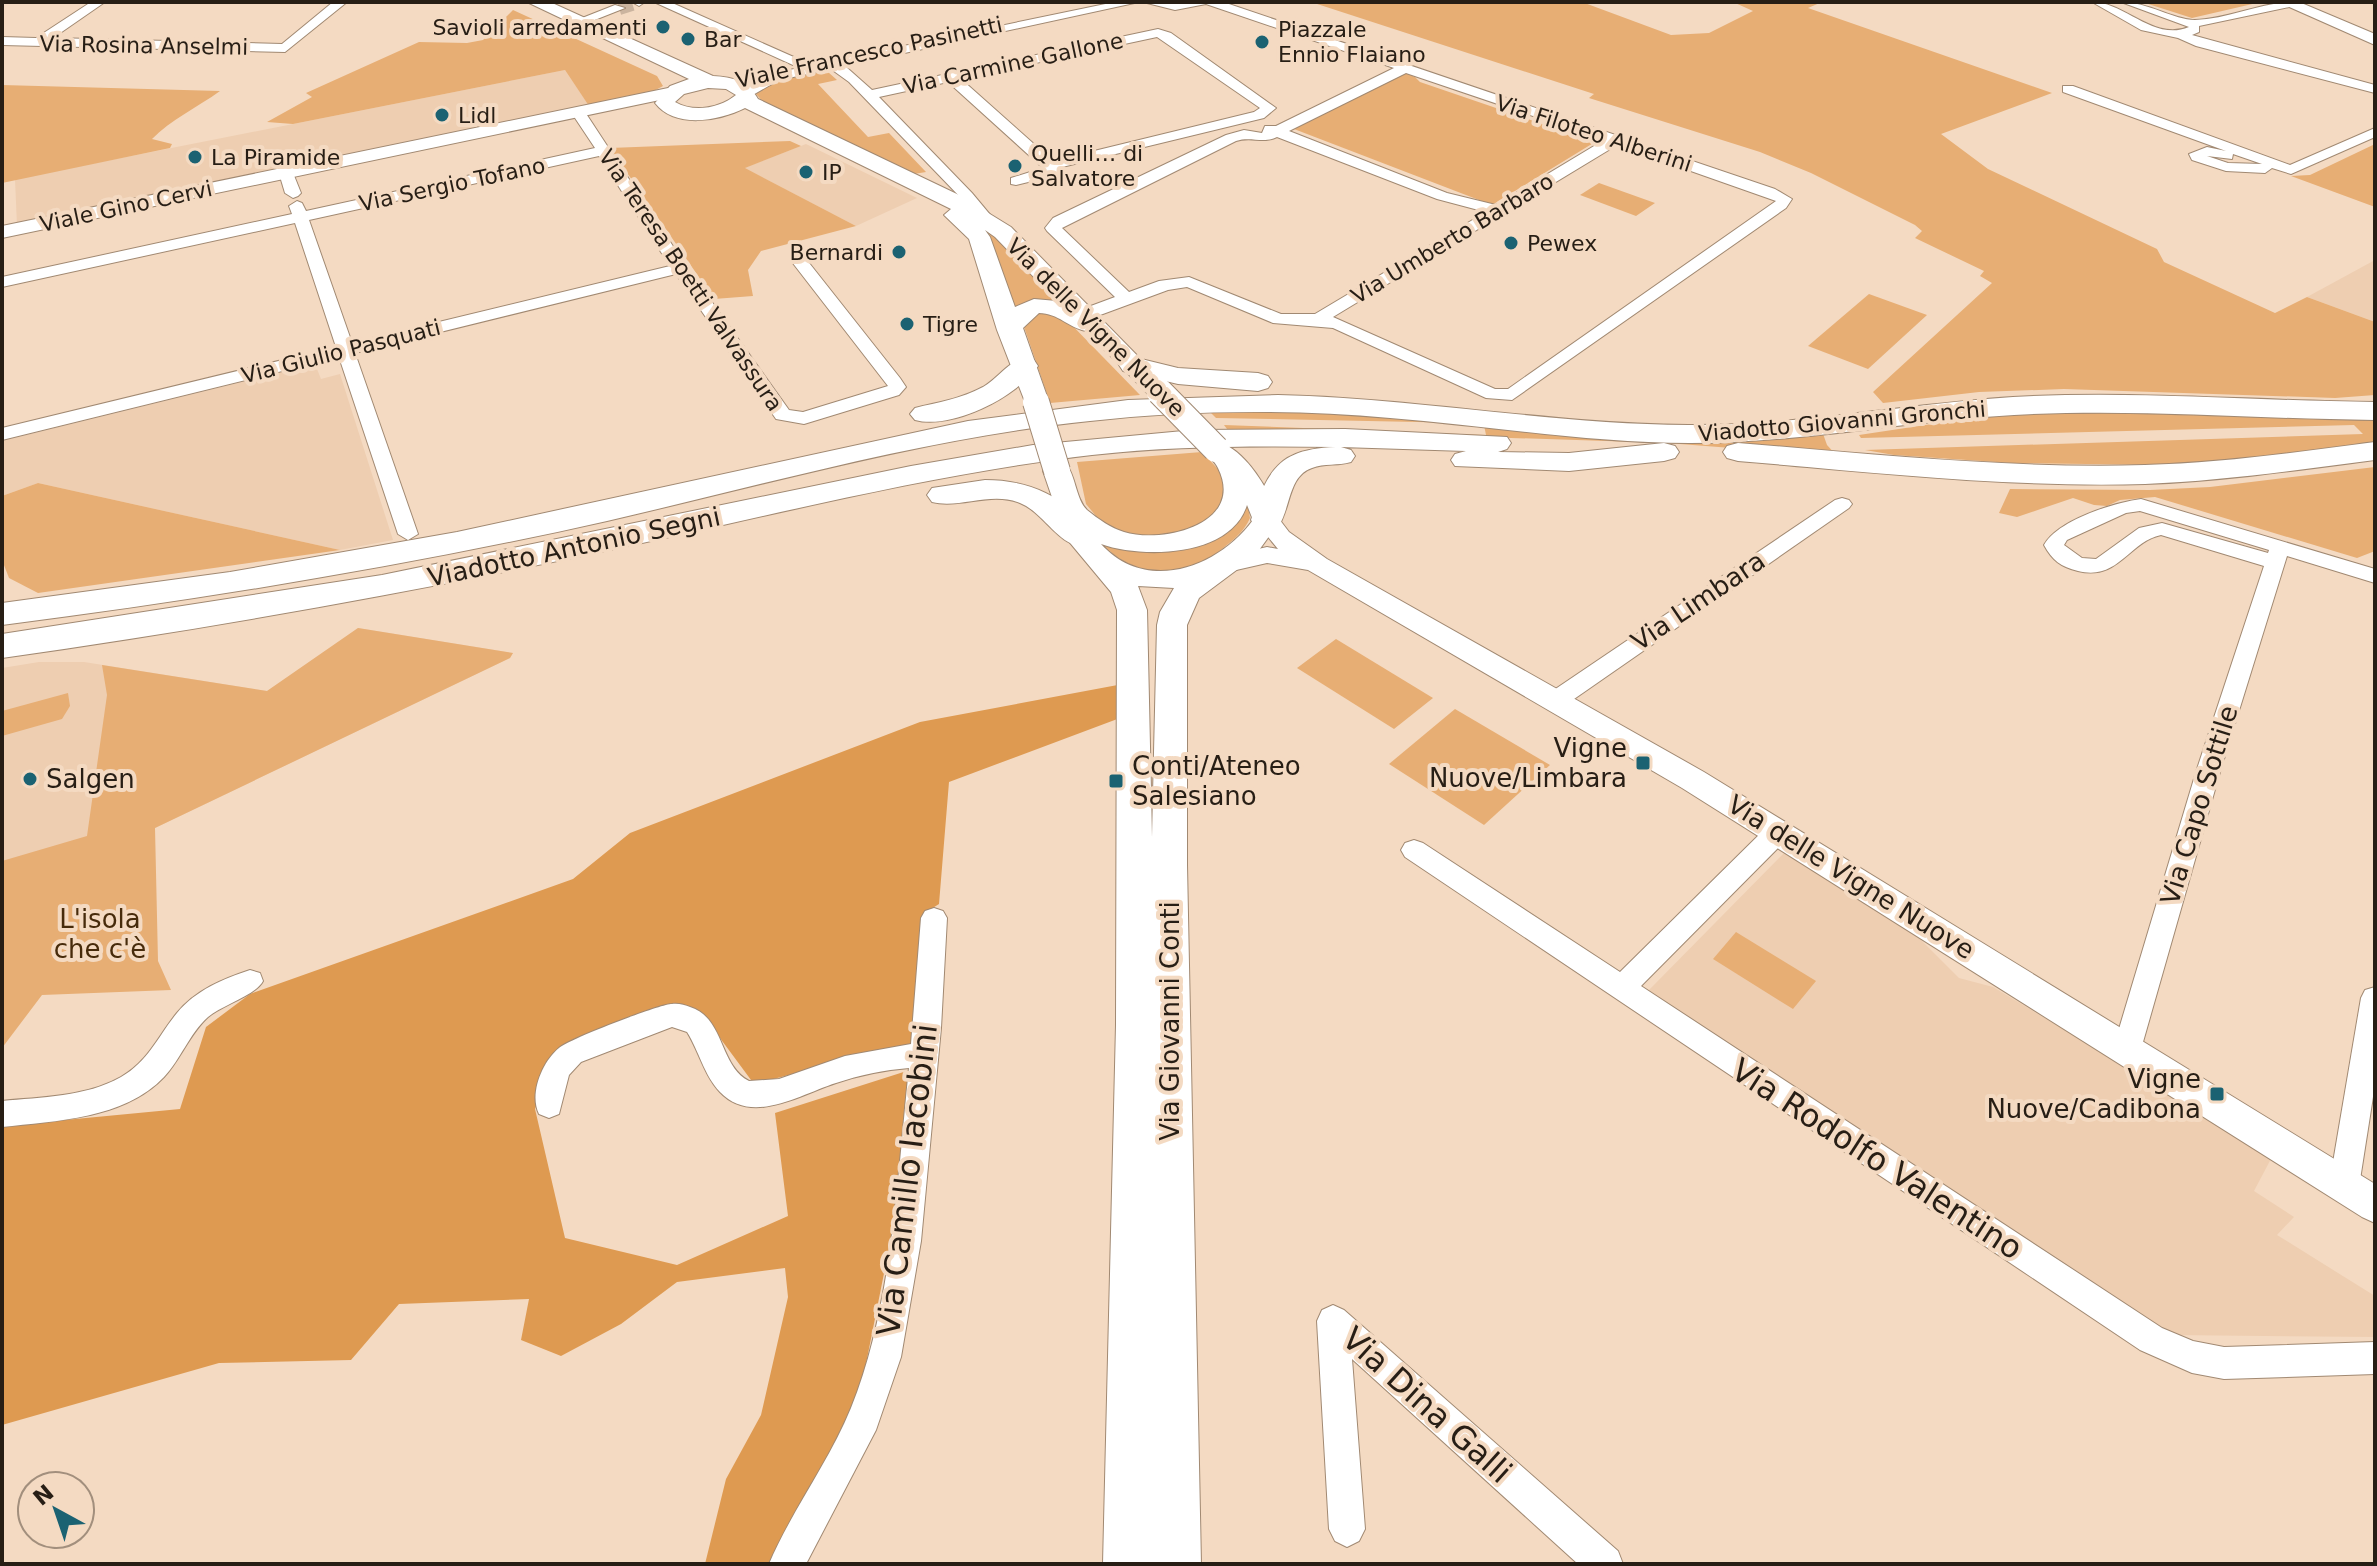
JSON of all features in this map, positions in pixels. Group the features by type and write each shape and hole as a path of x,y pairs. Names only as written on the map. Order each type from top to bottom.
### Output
{"main road":[{"path":"511,2 670,74 678,80 673,96"},
{"path":"536,2 717,83"},
{"path":"673,96 717,83"},
{"name":"Via delle Vigne Nuove","path":"717,83 737,86 753,105 940,194 1013,240 1254,487 1267,520"},
{"path":"673,96 687,112 723,109 740,103 746,95"},
{"name":"Via delle Vigne Nuove","path":"723,109 750,113 963,220 979,237 1057,471 1083,536"},
{"path":"1009,330 1015,319 1029,310 1057,306 1113,345"},
{"path":"1133,365 1178,376 1443,398 1572,428"},
{"path":"464,541 735,461 968,404 1003,387 1024,366"},
{"name":"Viadotto Giovanni Gronchi","path":"1119,409 1244,404 1349,407 1572,428 1723,434 1933,413 2077,404 2375,411"},
{"name":"Viadotto Antonio Segni","path":"2,614 276,575 464,541 911,440 1119,409"},
{"path":"1933,413 1847,432 1839,442 1857,455 1877,461 1956,470"},
{"name":"Viadotto Giovanni Gronchi","path":"1145,441 1297,438 1690,449 1956,470 2075,475 2172,474 2375,451"},
{"name":"Viadotto Antonio Segni","path":"2,646 172,622 391,585 958,467 1041,453 1145,441"},
{"path":"1267,520 1282,474 1293,464 1312,457 1569,462 1690,449"},
{"path":"1083,536 1100,532 1122,541 1152,544 1190,538 1216,526 1232,509 1237,491 1224,457"},
{"path":"391,585 597,559 990,488 1015,490 1041,500 1132,576 1164,580 1186,578 1223,565"},
{"name":"Via Giovanni Conti","path":"1176,1564 1169,881 1172,625 1178,605 1189,589 1251,542 1267,520"},
{"name":"Via Giovanni Conti","path":"1083,536 1125,589 1133,620 1136,1041 1128,1564"}],"street":[{"path":"39,42 99,2"},
{"name":"Via Rosina Anselmi","path":"2,41 285,48 341,2"},
{"path":"660,2 798,62"},
{"name":"Viale Francesco Pasinetti","path":"746,95 767,79 1110,2"},
{"name":"Viale Francesco Pasinetti","path":"852,68 1133,2"},
{"path":"1149,2 1175,6 1202,2"},
{"path":"1211,2 1403,69"},
{"path":"2098,2 2152,30 2180,34 2195,41 2375,89"},
{"path":"2127,2 2192,24 2288,2 2375,40"},
{"path":"1048,5 1066,11"},
{"path":"578,22 619,8"},
{"path":"2140,23 2140,18 2147,15 2173,16"},
{"path":"2180,34 2194,31 2192,24"},
{"name":"Via Carmine Gallone","path":"869,95 1158,33 1266,105 1268,110 1243,118"},
{"path":"830,63 852,68 869,95 959,187 989,223"},
{"name":"Viale Francesco Pasinetti","path":"717,83 830,63"},
{"path":"1086,314 1126,299 1054,230 1053,225 1124,177 1239,135 1261,139 1403,69"},
{"name":"Via Filoteo Alberini","path":"1319,319 1339,324 1492,394 1506,396 1520,392 1781,205 1784,199 1403,69"},
{"path":"950,77 1050,166 1052,172 1016,181"},
{"path":"2068,89 2291,170"},
{"name":"Viale Gino Cervi","path":"2,239 293,194 580,115 641,106 673,96"},
{"name":"Via Teresa Boetti Valvassura","path":"580,115 680,268 783,415 804,418 893,391 897,387 894,382 800,262"},
{"path":"1050,166 1243,118 1442,196 1497,210"},
{"path":"2271,170 2212,151 2182,148 2226,167 2271,170 2291,170 2375,132"},
{"name":"Via Umberto Barbaro","path":"1126,299 1165,285 1189,282 1284,320 1319,319 1615,140"},
{"name":"Via Sergio Tofano","path":"2,282 293,194 603,151"},
{"path":"2197,157 2199,151 2212,151"},
{"path":"1095,155 1124,177"},
{"path":"293,194 408,534"},
{"name":"Viale Gino Cervi","path":"2,232 293,194"},
{"name":"Via Giulio Pasquati","path":"2,434 680,268"},
{"name":"Via Limbara","path":"1556,700 1842,504"},
{"path":"2277,554 2141,505 2121,508 2059,536 2054,545 2062,557 2093,567 2102,565 2146,532 2162,529 2375,576"},
{"name":"Via delle Vigne Nuove","path":"1267,520 1280,538 1318,565 1556,700 1778,832 2375,1205"},
{"name":"Via Capo Sottile","path":"2127,1049 2208,772 2277,554"},
{"name":"Via delle Vigne Nuove","path":"1223,565 1252,556 1274,555 1318,565"},
{"path":"1621,989 1778,832"},
{"name":"Via Rodolfo Valentino","path":"1414,850 2163,1345 2192,1357 2224,1363 2375,1358"},
{"name":"Via Camillo Iacobini","path":"787,1564 853,1442 885,1357 906,1241 934,918"},
{"path":"2,1114 91,1102 128,1088 152,1072 184,1025 200,1008 222,993 250,981"},
{"path":"2344,1186 2375,998"},
{"path":"549,1105 556,1070 571,1054 671,1015 682,1015 695,1021 727,1083 751,1094 780,1091 868,1061 924,1055"},
{"name":"Via Dina Galli","path":"1347,1529 1333,1321 1605,1564"}],"shaded area":[{"path":"565,70 590,107 17,226 15,179"},
{"path":"806,144 917,198 856,226 744,168"},
{"path":"2375,260 2375,322 2307,297"},
{"path":"315,364 321,379 340,374 393,540 340,550 38,483 2,496 2,441"},
{"path":"358,628 513,653 510,658 155,828 155,854 2,861 2,668 39,662 84,662 267,691"},
{"path":"1123,684 1120,718 949,782 939,904 931,909 915,1047 842,1061 754,1084 700,1011 590,1038 554,1059 535,1109 565,1238 677,1265 788,1216 775,1113 913,1069 899,1198 854,1424 774,1564 705,1564 726,1479 761,1415 788,1297 785,1268 677,1282 621,1324 561,1356 521,1340 529,1299 399,1304 351,1360 219,1363 2,1425 2,1126 180,1109 206,1027 250,994 573,879 630,833 920,722"},
{"path":"1785,852 1912,931 1959,978 1993,987 2273,1155 2254,1191 2294,1217 2277,1235 2375,1296 2375,1337 2171,1335 1648,991"}],"green space":[{"path":"1311,2 1582,2 1671,35 1709,33 1753,11 1733,2 1822,2 1808,8 2052,93 1941,134 1988,169 2157,249 2164,262 2275,313 2307,297 2375,322 2375,395 2335,398 2064,389 1979,392 1883,403 1873,392 1992,283 1980,276 1984,271 1915,238 1922,231 1915,225 1811,173 1760,152 1589,98 1594,94"},
{"path":"2142,2 2261,2 2192,18"},
{"path":"513,10 657,76 663,86 652,92 589,106 565,70 293,124 267,122 312,97 306,93 419,42 467,43 483,40"},
{"path":"822,71 837,80 818,84 868,137 889,133 926,172 914,174 764,103 756,94 778,81"},
{"path":"1406,73 1420,82 1595,142 1492,205 1294,129"},
{"path":"2,85 220,91 152,139 172,144 170,148 2,183"},
{"path":"790,141 801,146 745,168 856,226 761,251 748,270 753,296 714,299 610,148"},
{"path":"2375,144 2375,207 2291,176 2310,175"},
{"path":"1599,183 1655,203 1636,216 1580,195"},
{"path":"982,225 1066,302 1044,300 1011,312"},
{"path":"1869,294 1927,315 1868,369 1808,346"},
{"path":"1036,311 1063,316 1140,395 1050,403 1023,324"},
{"path":"1208,410 1822,431 1827,445 1837,456 1667,443 1297,431 1230,433 1224,425 1486,435 1484,425 1466,423 1216,418"},
{"path":"2076,410 2375,417 2375,445 2251,462 2161,465 2011,463 1894,455 1865,450 2363,434 2354,425 1861,438 1859,435 1972,418"},
{"path":"1202,452 1231,483 1213,521 1161,539 1118,531 1101,522 1086,504 1077,462"},
{"path":"2375,467 2375,551 2357,558 2155,497 2120,500 2107,506 2073,498 2017,517 1999,513 2010,489 2210,487"},
{"path":"38,483 340,550 38,593 9,578 2,560 2,496"},
{"path":"1246,494 1250,518 1245,528 1221,550 1189,568 1156,572 1141,569 1111,553 1098,539 1164,549"},
{"name":"L'isola che c'è","path":"358,628 513,653 510,658 155,828 158,961 171,990 42,995 2,1048 2,861 87,836 107,695 102,665 267,691"},
{"path":"1336,639 1433,698 1394,729 1297,668"},
{"path":"68,693 70,706 62,719 2,736 2,711"},
{"path":"1455,709 1550,765 1484,825 1389,764"},
{"path":"1736,932 1816,981 1793,1009 1713,959"}],"tunnel":[{"path":"619,8 638,2"}],"place":[{"name":"Savioli arredamenti","path":"663,27"},
{"name":"Bar","path":"688,39"},
{"name":"Piazzale Ennio Flaiano","path":"1262,42"},
{"name":"Lidl","path":"442,115"},
{"name":"La Piramide","path":"195,157"},
{"name":"Quelli… di Salvatore","path":"1015,166"},
{"name":"IP","path":"806,172"},
{"name":"Pewex","path":"1511,243"},
{"name":"Bernardi","path":"899,252"},
{"name":"Tigre","path":"907,324"},
{"name":"Vigne Nuove/Limbara","path":"1643,763"},
{"name":"Salgen","path":"30,779"},
{"name":"Conti/Ateneo Salesiano","path":"1116,781"},
{"name":"Vigne Nuove/Cadibona","path":"2217,1094"}]}
